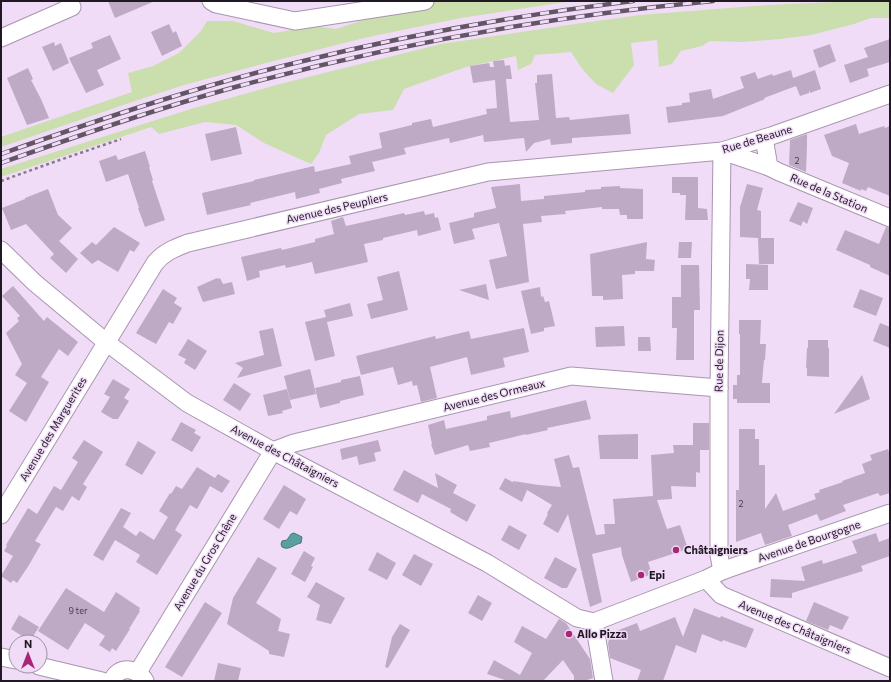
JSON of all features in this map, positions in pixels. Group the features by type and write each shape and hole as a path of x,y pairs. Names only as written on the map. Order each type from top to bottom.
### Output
{"street":[{"path":"1,38 72,7 70,1"},
{"path":"211,1 216,4 295,21 425,1"},
{"name":"Rue de Beaune","path":"619,160 722,151 890,94"},
{"path":"764,138 769,167"},
{"name":"Rue de la Station","path":"722,151 769,167 890,218"},
{"name":"Rue de Dijon","path":"722,151 719,388 719,556 722,571"},
{"name":"Avenue des Peupliers","path":"106,342 155,263 165,253 178,246 488,172 619,160"},
{"name":"Avenue des Châtaigniers","path":"1,250 35,283 106,342 187,403 273,451 488,563 577,618 594,622"},
{"name":"Avenue des Marguerites","path":"1,515 106,342"},
{"name":"Avenue des Ormeaux","path":"273,451 294,443 572,376 719,388"},
{"name":"Avenue du Gros Chêne","path":"141,677 273,451"},
{"name":"Avenue de Bourgogne","path":"594,622 706,579 722,571 890,513"},
{"name":"Avenue des Châtaigniers","path":"706,579 721,595 890,668"},
{"path":"594,622 604,681"},
{"path":"48,668 102,681"},
{"path":"112,681 117,674 127,670 133,670 141,677"}],"path":[{"path":"1,181 121,139"}],"shaded area":[{"path":"426,1 572,1 461,18 364,38 270,62 184,85 1,147 1,137 132,92 128,73 153,66 179,53 201,31 207,21 233,21 274,33 314,26 336,29"},
{"path":"890,1 890,18 871,18 811,35 780,39 741,42 710,41 702,46 681,51 672,64 659,67 657,40 631,43 634,65 613,93 596,84 583,70 571,52 535,55 531,64 518,70 516,56 466,67 404,89 393,110 359,114 326,135 319,153 311,164 264,143 236,125 205,122 159,134 151,127 1,177 1,169 194,108 280,84 441,44 640,15 768,5"},
{"path":"294,533 302,537 301,543 289,548 282,547 282,541 287,540 291,534"}],"building":[{"path":"108,1 155,1 115,18"},
{"path":"169,24 173,33 176,31 182,46 162,56 151,32"},
{"path":"110,35 121,59 97,70 104,85 86,93 69,58 93,48 91,43"},
{"path":"890,39 890,62 867,69 869,76 850,83 844,65 868,57 864,48"},
{"path":"54,42 55,46 61,43 69,63 53,71 42,47"},
{"path":"830,44 836,61 819,68 813,50"},
{"path":"504,60 505,66 510,65 512,79 506,79 510,122 539,120 535,83 537,83 537,75 552,74 556,118 569,117 570,120 629,114 631,134 572,138 572,143 551,145 550,139 534,143 526,152 524,138 484,142 483,135 450,143 449,138 404,148 406,154 372,162 375,171 341,179 342,183 319,189 320,193 296,199 295,192 250,203 251,205 207,215 202,193 314,166 315,172 351,164 349,156 382,148 379,133 431,119 433,127 487,114 486,109 497,108 495,80 473,83 470,66 489,63 490,67 494,67 493,61"},
{"path":"28,68 33,79 31,80 49,118 27,125 7,78"},
{"path":"791,70 793,78 815,70 821,89 810,93 809,90 809,93 800,96 796,86 723,116 668,123 666,107 682,105 682,103 690,102 689,93 711,89 713,99 744,88 740,77 755,72 758,79"},
{"path":"856,124 859,134 884,126 885,128 890,126 890,196 868,187 866,191 861,189 861,191 842,183 849,163 832,156 824,135"},
{"path":"236,127 242,154 211,161 205,134"},
{"path":"807,134 806,172 789,165 790,140"},
{"path":"145,151 150,167 152,181 165,220 145,227 128,174 106,182 99,161 116,155 118,160"},
{"path":"672,177 698,177 698,208 707,209 708,220 685,220 686,195 672,193"},
{"path":"520,184 521,201 544,199 544,196 585,192 585,190 601,189 601,187 620,186 620,188 643,189 643,219 627,219 627,215 620,215 619,209 602,209 602,207 565,211 566,214 541,216 542,222 523,224 529,282 496,289 489,260 507,256 499,223 472,229 475,239 454,244 449,223 474,217 474,213 496,208 491,187"},
{"path":"747,184 763,188 757,210 761,211 761,238 774,238 774,264 759,264 758,238 740,237 740,207"},
{"path":"48,189 58,215 72,228 59,241 78,259 66,273 50,258 54,254 26,224 11,230 2,208"},
{"path":"798,202 813,208 807,224 803,221 801,226 789,221"},
{"path":"424,211 425,215 434,213 435,218 438,217 441,230 418,236 417,230 364,244 368,262 315,274 312,262 286,268 285,265 259,271 260,277 247,281 241,257 281,248 282,250 315,242 315,239 334,234 331,221 343,217 346,226 404,213 405,215"},
{"path":"114,227 140,243 134,252 130,250 118,272 98,260 92,264 80,253 92,242 96,245"},
{"path":"886,227 890,228 890,276 870,267 870,265 836,250 845,230 879,244"},
{"path":"647,242 646,259 655,260 654,271 635,271 635,274 622,275 623,299 603,300 603,296 592,296 590,254"},
{"path":"679,242 692,242 691,258 678,258"},
{"path":"746,264 768,265 768,290 749,290 750,279 746,279"},
{"path":"681,265 699,265 700,310 694,310 694,360 676,360 677,328 672,328 672,297 681,297"},
{"path":"399,271 408,310 371,319 367,304 383,300 377,277"},
{"path":"220,278 223,284 232,282 235,294 203,302 197,287"},
{"path":"486,284 489,300 459,290"},
{"path":"13,286 44,321 47,317 78,342 68,356 59,349 41,377 49,382 26,422 9,411 27,383 15,375 22,364 6,333 19,321 17,318 20,316 2,296"},
{"path":"540,287 541,297 543,296 545,302 549,301 555,326 544,328 544,331 531,334 521,291"},
{"path":"163,289 177,298 174,303 182,308 173,324 169,322 156,344 136,333"},
{"path":"860,289 883,298 876,316 853,307"},
{"path":"350,303 353,316 327,322 335,356 315,361 305,322 326,317 324,310"},
{"path":"739,320 761,320 760,344 766,344 762,383 770,383 770,403 737,403 737,399 733,399 733,385 737,385 737,375 740,375"},
{"path":"880,323 890,327 890,348 873,341"},
{"path":"624,326 625,346 596,347 595,327"},
{"path":"273,328 282,366 237,378 243,368 235,363 264,355 259,331"},
{"path":"524,328 529,352 503,358 505,367 471,375 467,357 430,367 437,398 421,402 417,385 413,386 412,381 398,385 393,367 361,375 356,356 435,336 436,339 469,331 471,339"},
{"path":"638,337 650,337 651,351 638,351"},
{"path":"188,339 207,351 195,370 184,363 186,359 178,355"},
{"path":"808,340 828,340 829,377 807,376 806,368"},
{"path":"310,369 316,394 290,400 284,376"},
{"path":"862,375 870,399 834,414"},
{"path":"360,376 364,395 320,408 315,388"},
{"path":"113,379 130,389 124,398 129,401 118,419 113,419 101,412 110,397 104,394"},
{"path":"234,383 251,394 240,411 223,400"},
{"path":"287,389 292,408 282,411 283,413 268,416 263,395"},
{"path":"586,400 591,419 547,428 548,430 489,443 490,447 470,451 468,445 435,455 431,444 428,425 444,420 446,429 487,420 487,416 510,411 511,418"},
{"path":"181,422 196,430 194,433 201,437 192,452 171,440"},
{"path":"693,423 709,423 709,450 700,450 700,473 696,472 696,487 671,486 672,499 657,500 667,529 680,525 688,549 648,562 652,574 631,582 622,555 621,547 592,554 602,602 590,607 568,514 558,533 543,524 552,505 527,490 522,502 499,489 505,478 518,485 513,481 561,487 554,459 569,455 573,468 579,467 596,535 605,534 604,524 615,524 613,499 653,496 651,455 674,453 673,445 693,445"},
{"path":"739,429 755,429 755,439 759,439 759,465 765,465 765,509 776,493 783,511 816,499 814,494 820,492 819,490 865,473 862,464 872,460 870,455 888,449 890,455 890,493 880,496 878,493 843,505 846,511 820,521 817,514 788,525 792,536 765,545 761,533 736,542 736,490 739,490"},
{"path":"638,434 638,459 600,459 598,435"},
{"path":"84,440 103,452 83,484 87,487 79,501 72,496 63,511 56,507 35,541 41,544 29,565 17,583 13,580 11,583 1,576 13,556 4,551 7,546 6,545 28,508 37,514 54,486 61,490 78,462 72,458"},
{"path":"378,440 381,451 374,453 376,461 359,465 357,456 342,460 340,449"},
{"path":"138,441 156,452 142,475 125,465"},
{"path":"197,467 215,478 218,474 230,481 222,493 210,486 197,509 190,505 175,530 182,535 157,575 136,562 140,555 115,540 103,561 93,555 121,508 131,513 123,527 136,536 140,531 154,540 168,517 159,511 176,486 182,489"},
{"path":"404,470 438,488 435,473 457,485 453,493 476,505 467,522 450,512 451,509 422,494 418,503 393,490"},
{"path":"284,485 306,499 297,515 290,511 279,529 263,519"},
{"path":"509,525 527,535 519,550 501,540"},
{"path":"876,533 879,542 890,538 890,556 861,566 863,571 792,593 792,598 770,597 771,579 805,581 801,567 822,560 823,564 857,553 852,541"},
{"path":"304,551 315,558 311,566 313,567 305,582 291,574"},
{"path":"377,552 396,563 387,580 368,570"},
{"path":"414,554 433,564 421,586 402,575"},
{"path":"258,557 277,568 256,603 281,619 278,631 290,634 284,657 269,654 269,651 227,624 233,598"},
{"path":"555,557 577,569 567,588 562,588 544,578"},
{"path":"316,582 345,598 331,624 316,620 320,605 307,597"},
{"path":"66,588 104,612 116,592 140,608 140,611 130,629 116,651 112,648 110,652 99,645 105,636 85,623 68,650 48,637 48,634 43,634 38,631"},
{"path":"478,595 492,603 482,621 468,613"},
{"path":"205,602 222,613 182,677 165,667"},
{"path":"814,602 849,617 842,630 830,625 828,630 806,621"},
{"path":"694,608 720,618 721,616 754,629 746,648 723,640 722,642 702,634 696,653 676,645 663,681 637,681 641,670 610,658 608,643 611,633 637,623 640,631 675,617 683,637"},
{"path":"19,615 39,627 34,634 19,634 11,629"},
{"path":"559,619 566,623 590,659 593,678 584,681 574,681 574,676 563,660 543,681 508,681 487,674 494,660 520,675 532,653 514,642 522,626 546,639"},
{"path":"400,624 410,630 388,668 385,667 392,637"},
{"path":"218,663 241,668 238,681 214,681"}],"railway":[{"path":"1,154 184,93 258,72 379,43 505,19 633,1"},
{"path":"1,163 179,103 239,86 356,57 474,33 534,23 653,7 713,1"}],"place":[{"name":"Châtaigniers","path":"676,550"},
{"name":"Epi","path":"641,575"},
{"name":"Allo Pizza","path":"569,634"}]}
